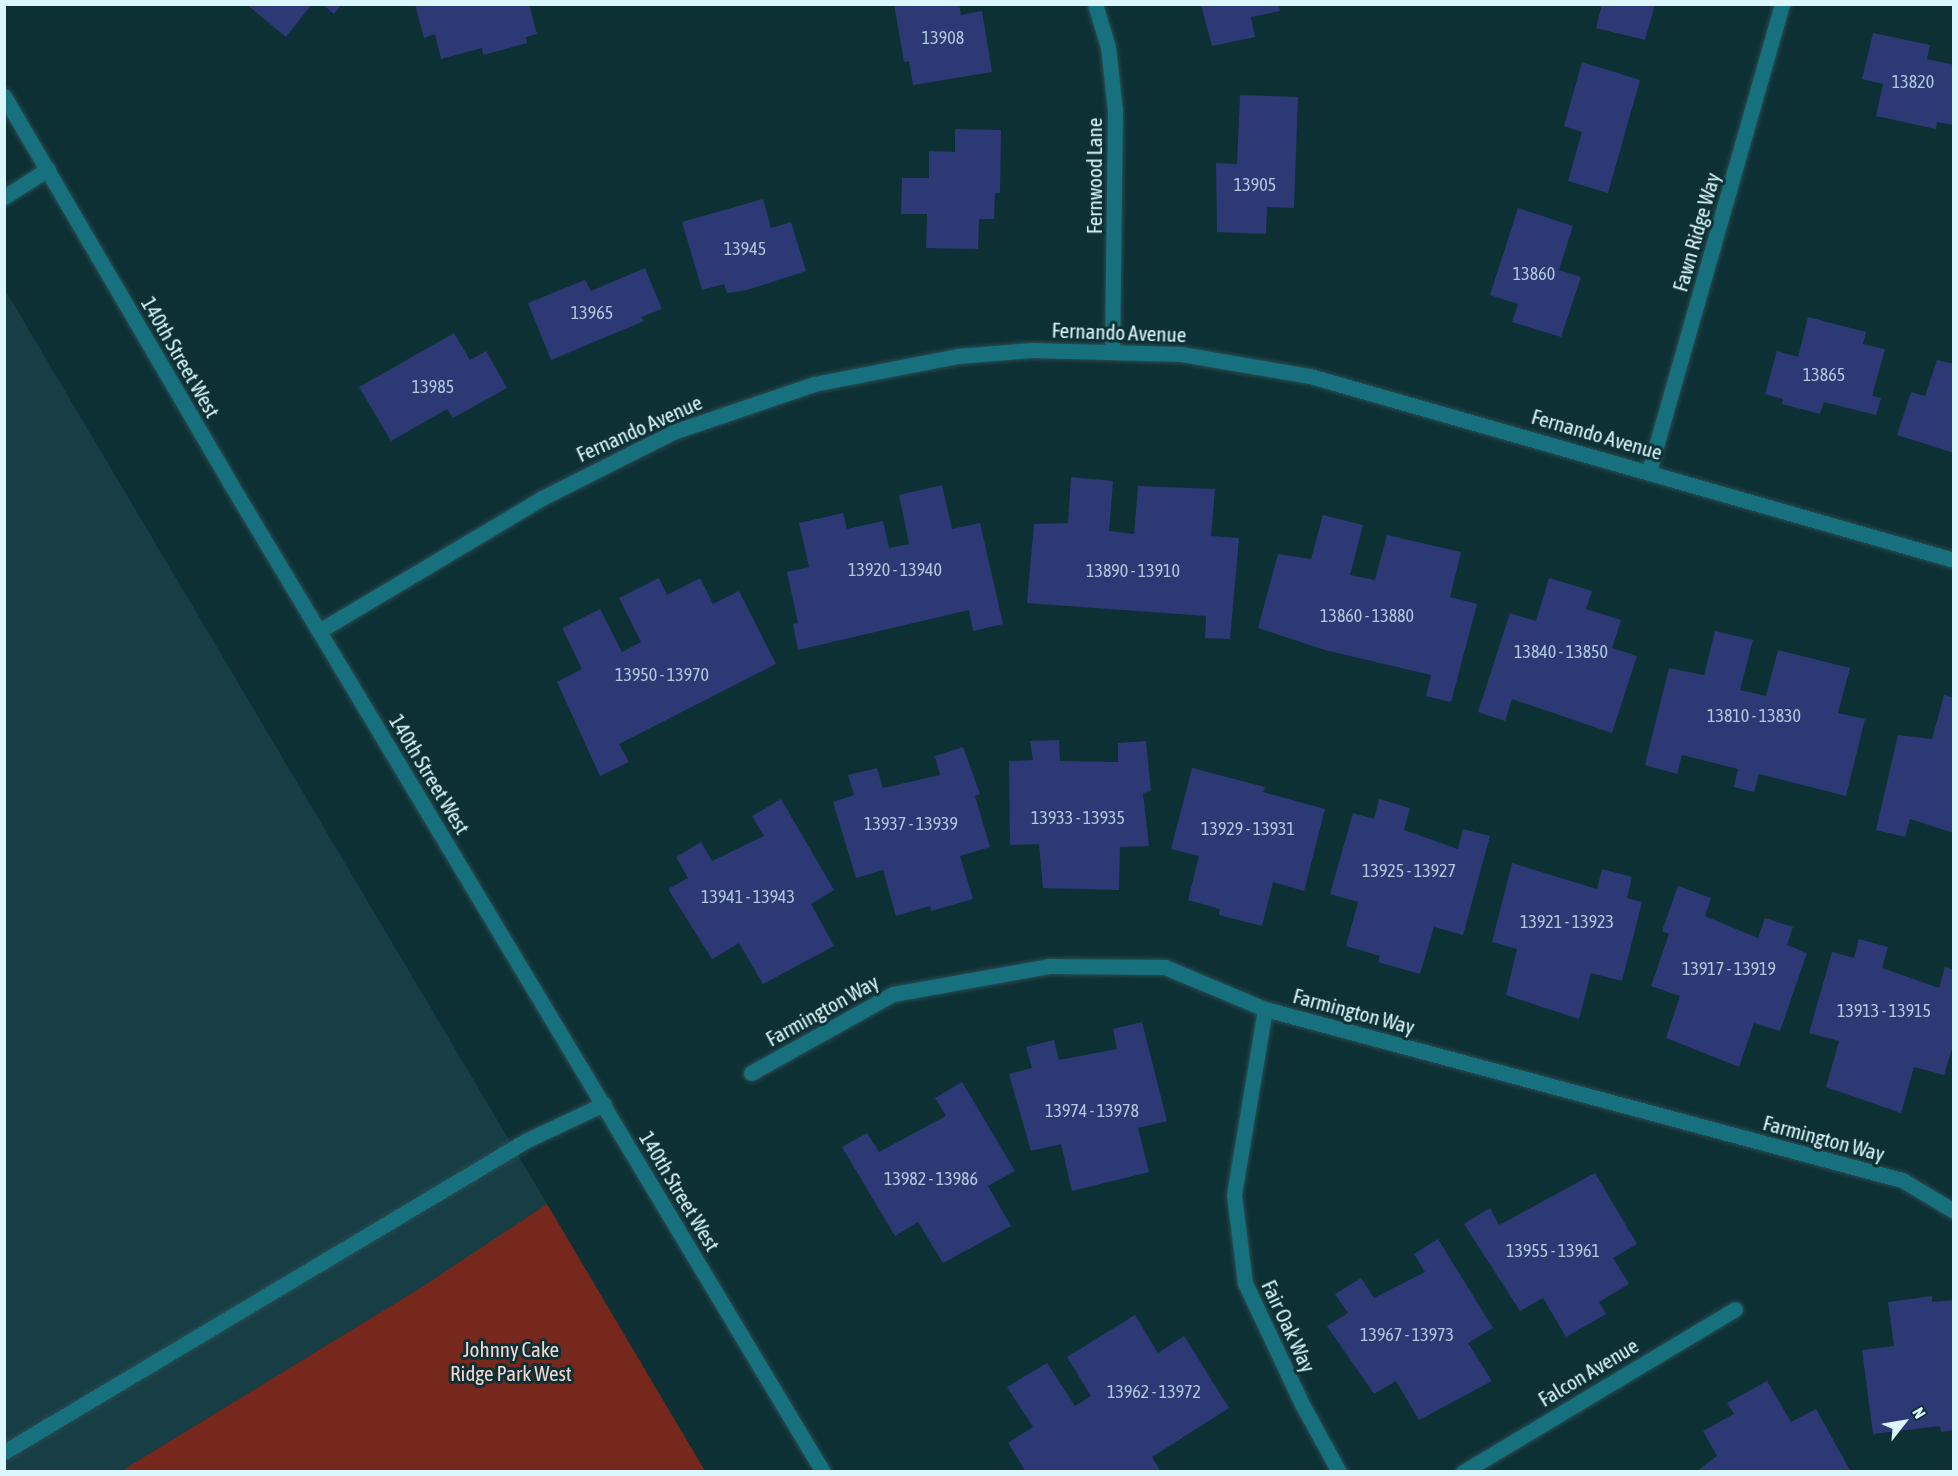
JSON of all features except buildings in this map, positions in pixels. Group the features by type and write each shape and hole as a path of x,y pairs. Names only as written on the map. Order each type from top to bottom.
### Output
{"street":[{"name":"Fernwood Lane","path":"1095,4 1108,47 1115,110 1112,350"},
{"name":"Fawn Ridge Way","path":"1649,471 1782,4"},
{"name":"140th Street West","path":"4,96 319,631 823,1472"},
{"path":"4,197 48,169"},
{"name":"Fernando Avenue","path":"319,631 607,462 742,406 814,384 958,356 1112,350 1246,362 1310,376 1649,471 1953,560"},
{"name":"Farmington Way","path":"751,1073 893,994 1049,966 1166,967 1265,1009 1902,1180 1953,1211"},
{"name":"Fair Oak Way","path":"1265,1009 1234,1195 1245,1283 1302,1404 1339,1472"},
{"path":"6,1447 527,1140 604,1104"},
{"name":"Falcon Avenue","path":"1463,1472 1735,1310"}],"shaded area":[{"path":"4,288 547,1204 425,1285 121,1471 5,1471"}],"green space":[{"name":"Johnny Cake Ridge Park West","path":"547,1204 705,1471 121,1471 425,1285"}]}
